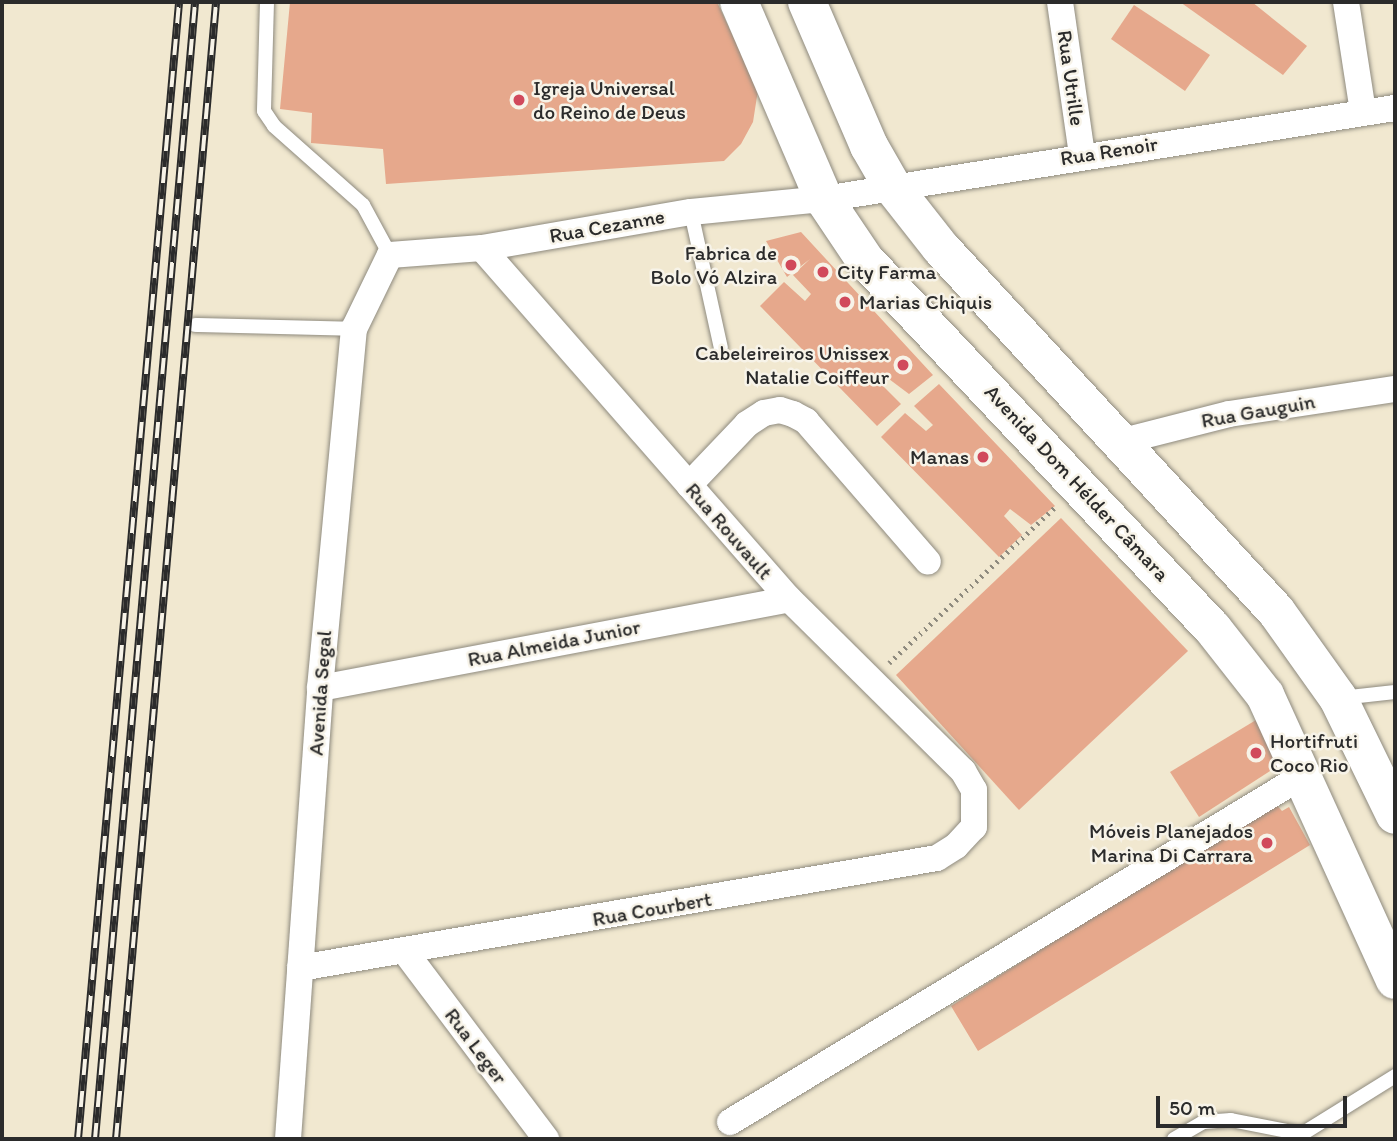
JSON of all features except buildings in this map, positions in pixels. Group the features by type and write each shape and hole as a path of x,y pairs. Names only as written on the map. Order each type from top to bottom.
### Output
{"main road":[{"name":"Avenida Dom Hélder Câmara","path":"738,2 824,199 865,260 1079,484 1240,661 1265,695 1304,775 1395,980"},
{"path":"807,2 869,146 892,186 940,247 1123,441 1276,611 1338,698 1390,794"}],"street":[{"name":"Rua Utrille","path":"1060,2 1082,155"},
{"path":"1346,2 1363,112"},
{"name":"Rua Renoir","path":"824,199 1082,155 1395,108"},
{"name":"Rua Cezanne","path":"390,255 482,248 691,212 824,199"},
{"name":"Rua Rouvault","path":"482,248 789,598 964,771 978,808"},
{"name":"Avenida Segal","path":"288,1139 320,688 354,329 390,255"},
{"name":"Rua Gauguin","path":"1123,441 1229,414 1395,389"},
{"path":"689,485 747,424 780,410 806,421 928,562"},
{"name":"Rua Almeida Junior","path":"320,688 789,598"},
{"path":"730,1122 1304,775"},
{"name":"Rua Courbert","path":"300,968 406,953 937,858 956,846 974,827 978,808"},
{"name":"Rua Leger","path":"406,953 546,1139"}],"lane":[{"path":"267,2 264,111 363,205 390,255"},
{"path":"691,212 722,348"},
{"path":"195,325 354,329"},
{"path":"1338,698 1395,692"},
{"path":"1174,1139 1203,1122 1231,1120 1302,1133 1395,1076"}],"path":[{"path":"870,681 1079,484"}],"railway":[{"path":"78,1139 179,2"},
{"path":"95,1139 195,2"},
{"path":"116,1139 216,2"}],"place":[{"name":"Igreja Universal do Reino de Deus","path":"519,100"},
{"name":"Fabrica de Bolo Vó Alzira","path":"791,265"},
{"name":"City Farma","path":"823,272"},
{"name":"Marias Chiquis","path":"845,302"},
{"name":"Cabeleireiros Unissex Natalie Coiffeur","path":"903,365"},
{"name":"Manas","path":"983,457"},
{"name":"Hortifruti Coco Rio","path":"1256,753"},
{"name":"Móveis Planejados Marina Di Carrara","path":"1267,843"}]}
